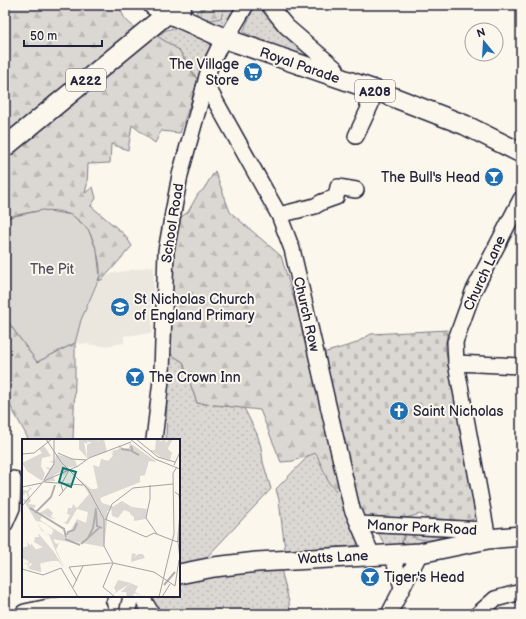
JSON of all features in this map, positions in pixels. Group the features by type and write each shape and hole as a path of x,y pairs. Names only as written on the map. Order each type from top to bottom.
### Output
{"main road":[{"name":"Royal Parade","path":"168,8 225,38 465,125 521,153"},
{"name":"A222","path":"5,147 168,8"},
{"name":"Manor Park Road","path":"486,534 521,536"},
{"name":"Watts Lane","path":"180,574 214,567 258,562 420,553 486,534"},
{"path":"25,614 68,605 92,597"}],"street":[{"name":"School Road","path":"154,439 162,372 166,251 180,174 211,64 225,38 246,5"},
{"path":"269,5 286,26 336,69 340,79"},
{"name":"Church Row","path":"204,88 212,95 279,215 292,249 352,509 372,555"},
{"path":"356,136 371,104 367,102 371,90"},
{"path":"279,215 315,206 336,197 338,187 356,190"},
{"name":"Church Lane","path":"486,534 456,363 455,342 473,292 521,199"},
{"path":"456,363 521,366"},
{"path":"5,524 12,508 14,478"},
{"name":"Manor Park Road","path":"359,524 486,534"},
{"path":"389,614 420,553"},
{"path":"392,554 402,587"},
{"path":"478,614 495,599 521,592"},
{"path":"95,597 102,614"},
{"path":"127,614 131,597"},
{"path":"142,597 152,614"}],"shaded area":[{"name":"St Nicholas Church of England Primary","path":"154,266 152,333 124,336 124,343 104,346 75,343 81,320 99,281 113,273"}],"green space":[{"path":"5,5 120,5 119,7 125,19 136,29 73,81 50,96 34,115 5,132"},
{"path":"207,5 238,5 223,28 198,18 196,12"},
{"path":"210,5 222,5 223,11 221,18 211,20 201,17 201,11"},
{"path":"255,5 261,5 326,65 283,50 243,32"},
{"path":"174,28 196,34 206,41 212,49 198,81 179,50 157,36 166,30"},
{"path":"157,36 179,50 198,81 180,133 161,131 155,143 132,125 128,150 111,144 110,163 88,164 85,193 93,187 96,198 91,206 125,235 132,246 103,279 99,281 100,267 92,237 87,229 78,220 69,214 49,210 5,218 5,156 141,44"},
{"path":"215,171 230,212 281,256 307,342 340,489 336,491 329,483 316,453 293,461 281,462 260,410 197,403 183,362 166,351 172,250 181,217 188,212 198,194 203,190"},
{"name":"The Pit","path":"43,210 72,215 88,229 97,251 100,276 81,320 75,343 37,362 11,326 5,314 5,218"},
{"path":"5,314 11,326 37,362 75,343 73,439 28,439 5,396"},
{"path":"448,330 445,346 475,511 474,519 467,521 427,518 420,514 406,518 361,517 323,353 354,344 371,334"},
{"path":"166,351 183,362 197,403 244,408 257,434 271,489 204,560 180,565 180,439 166,439 168,368"},
{"path":"328,436 345,513 354,527 359,540 356,546 285,550 279,500 276,489"},
{"path":"375,528 405,528 401,545 386,546"},
{"path":"407,529 469,533 436,541 404,545 402,543"},
{"path":"417,531 443,535 440,538 424,540 412,537"},
{"path":"280,565 289,602 290,614 158,614 147,597 180,597 180,582"}],"place":[{"name":"The Village Store","path":"253,72"},
{"name":"The Bull's Head","path":"494,177"},
{"name":"St Nicholas Church of England Primary","path":"120,307"},
{"name":"The Crown Inn","path":"135,377"},
{"name":"Saint Nicholas","path":"399,411"},
{"name":"Tiger's Head","path":"370,577"}]}
